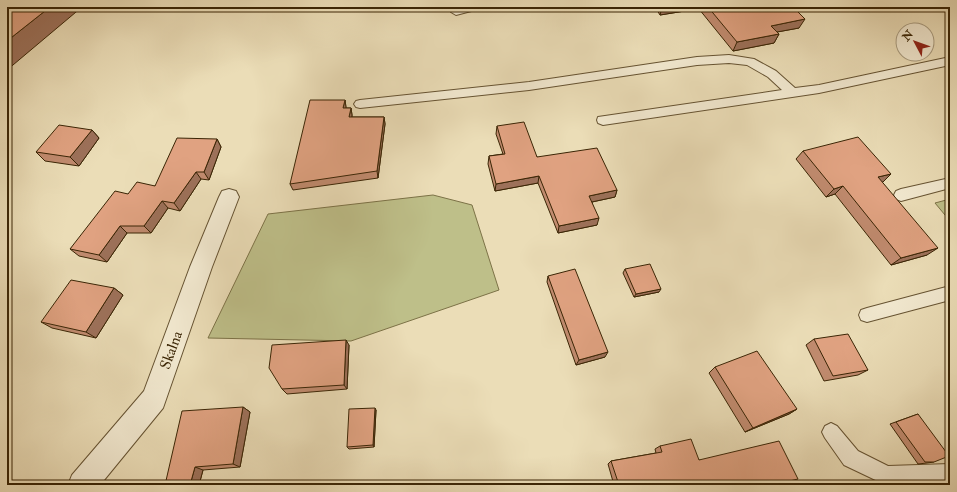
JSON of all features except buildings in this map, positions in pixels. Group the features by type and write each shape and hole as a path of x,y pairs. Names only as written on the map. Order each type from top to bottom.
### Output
{"street":[{"name":"Skalna","path":"82,485 154,398 201,267 229,197"}],"lane":[{"path":"456,12 475,7"},
{"path":"360,104 529,86 697,60 729,59 750,62 767,71 793,93"},
{"path":"603,120 793,93 950,61"},
{"path":"901,195 950,183"},
{"path":"867,315 950,293"},
{"path":"831,432 851,458 887,476 950,474"}],"green space":[{"path":"433,195 472,205 499,290 351,341 208,338 268,214"},
{"path":"950,199 950,221 935,203"}]}
